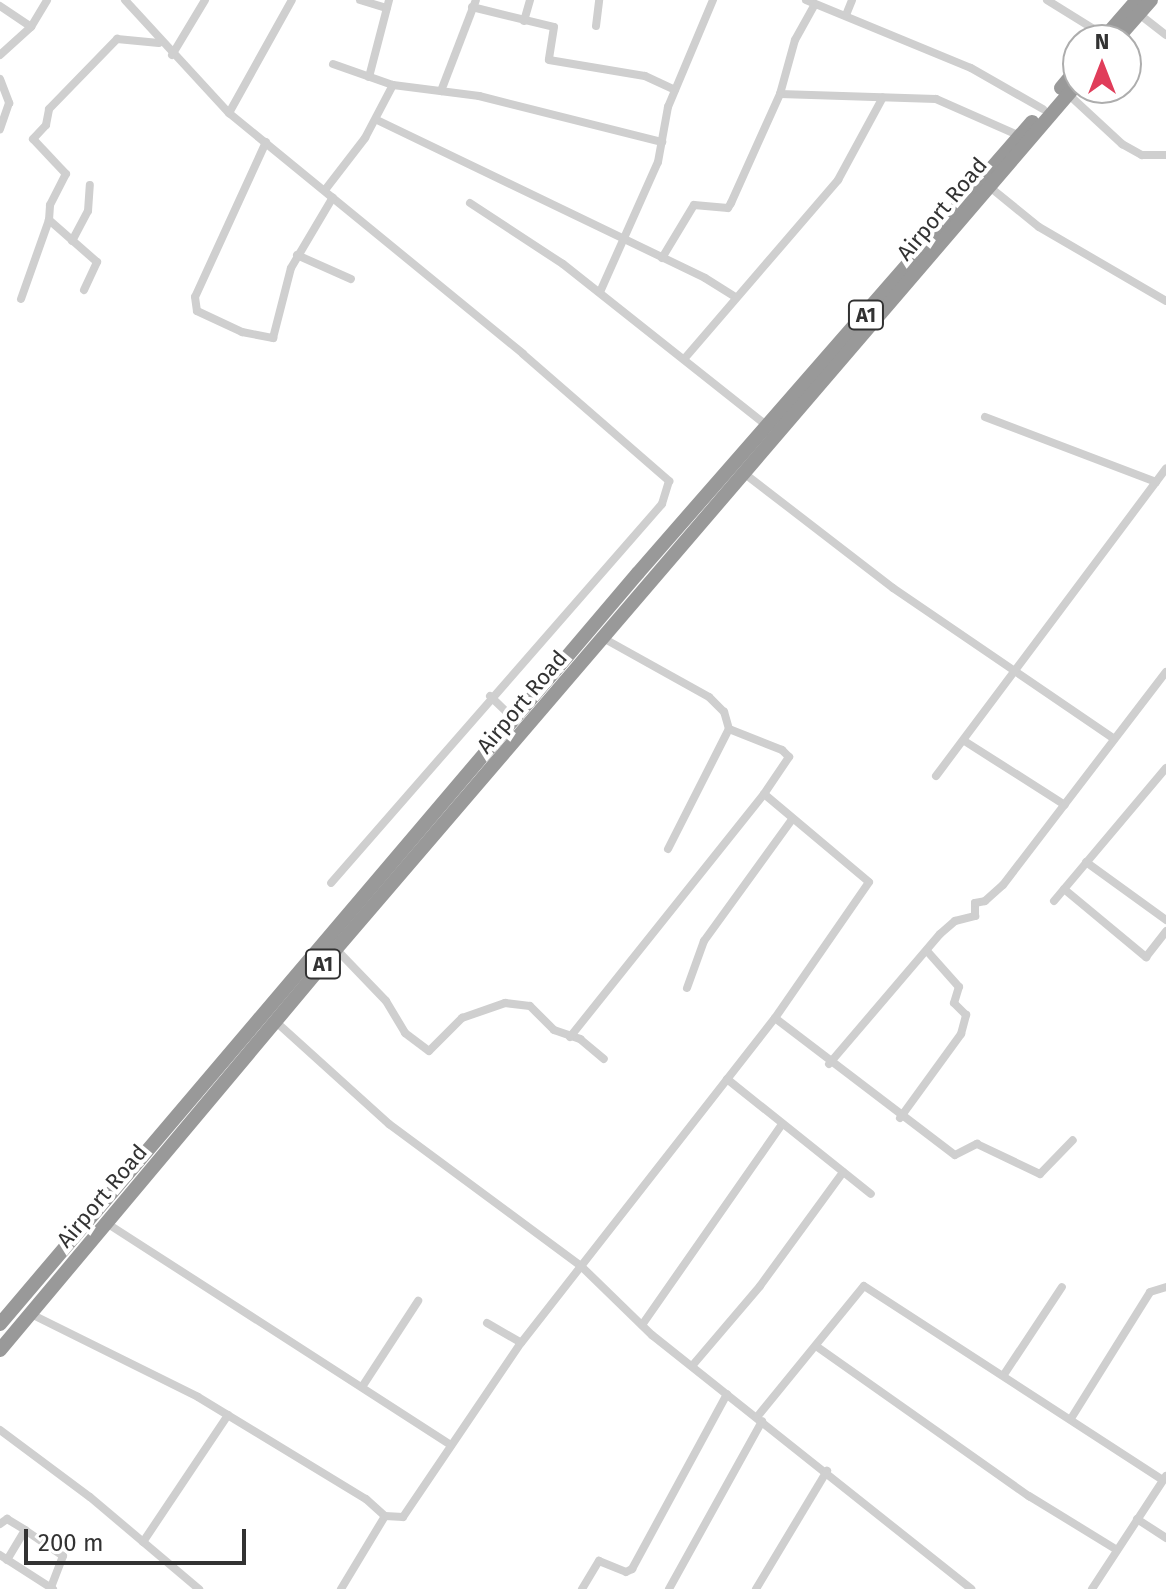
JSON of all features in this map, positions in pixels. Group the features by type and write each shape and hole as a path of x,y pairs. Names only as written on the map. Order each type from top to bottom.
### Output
{"highway":[{"path":"1122,24 1138,7 1151,0"},
{"name":"Airport Road","path":"0,1350 336,949 745,474 1062,87"},
{"name":"Airport Road","path":"0,1324 638,573 1062,100"}],"street":[{"path":"0,55 31,27 47,0"},
{"path":"125,0 159,43 229,113 325,190 669,481 662,504 490,696 331,883"},
{"path":"172,55 205,0"},
{"path":"229,113 292,0"},
{"path":"360,0 388,4 369,77"},
{"path":"524,21 530,0"},
{"path":"596,26 599,0"},
{"path":"600,292 658,162 675,90 713,0"},
{"path":"806,0 971,68 1043,109"},
{"path":"846,15 852,0"},
{"path":"1047,0 1085,24"},
{"path":"441,91 474,3 524,21 554,27 549,60 645,76 675,90"},
{"path":"662,258 694,205 728,208 780,94 795,40 815,4"},
{"path":"0,6 31,27"},
{"path":"1138,7 1166,35"},
{"path":"21,299 49,220 50,205 66,181 64,168 33,139 46,125 49,109 117,39 159,43"},
{"path":"333,64 393,85 441,91 662,142"},
{"path":"0,79 9,103 0,129"},
{"path":"325,190 377,120 393,85"},
{"path":"780,94 947,102 1020,136"},
{"path":"685,358 838,180 883,97"},
{"path":"1087,104 1122,144 1142,155 1166,155"},
{"path":"377,120 662,258 735,297"},
{"path":"266,142 193,305 228,327 273,338 297,255 333,197"},
{"path":"986,183 1039,227 1166,301"},
{"path":"72,241 88,211 90,185"},
{"path":"470,203 600,292 769,427"},
{"path":"49,220 97,262 84,290"},
{"path":"297,255 351,279"},
{"path":"985,417 1156,482"},
{"path":"936,776 966,742 1014,669 1166,469"},
{"path":"745,474 893,588 1113,738"},
{"path":"605,639 709,697 724,712 729,729 668,849"},
{"path":"829,1064 955,921 975,916 975,903 985,901 1003,885 1166,672"},
{"path":"490,696 514,719"},
{"path":"570,1037 764,794 789,757 763,740 729,729"},
{"path":"966,742 1025,774 1065,805"},
{"path":"1054,901 1166,768"},
{"path":"31,1314 228,1415 366,1499 385,1516 403,1517 521,1343 775,1018 869,882 791,821 764,794"},
{"path":"687,988 704,941 791,821"},
{"path":"1086,862 1166,920"},
{"path":"1064,889 1146,957 1166,931"},
{"path":"336,949 386,1001 405,1033 429,1051 462,1018 505,1003 530,1006 554,1030 604,1059"},
{"path":"900,1118 961,1034 966,1015 954,1003 959,987 927,951"},
{"path":"775,1018 829,1064 955,1155 977,1144 1040,1174 1073,1140"},
{"path":"275,1021 389,1124 582,1267 642,1325 971,1589"},
{"path":"727,1079 871,1194"},
{"path":"642,1325 782,1124"},
{"path":"692,1366 760,1286 843,1172"},
{"path":"108,1224 451,1445"},
{"path":"669,1589 759,1419 864,1286 1005,1373 1164,1478 1092,1589"},
{"path":"1005,1373 1062,1287"},
{"path":"1072,1417 1150,1292 1166,1287"},
{"path":"362,1387 418,1301"},
{"path":"487,1323 521,1343"},
{"path":"816,1346 1029,1496 1117,1550"},
{"path":"582,1589 599,1561 626,1572 632,1569 727,1394"},
{"path":"143,1542 228,1415"},
{"path":"0,1430 199,1589"},
{"path":"756,1589 827,1471"},
{"path":"341,1589 385,1516"},
{"path":"0,1524 7,1519 25,1530 63,1556 66,1561 52,1588 4,1557 25,1530"},
{"path":"1137,1519 1166,1538"}]}
